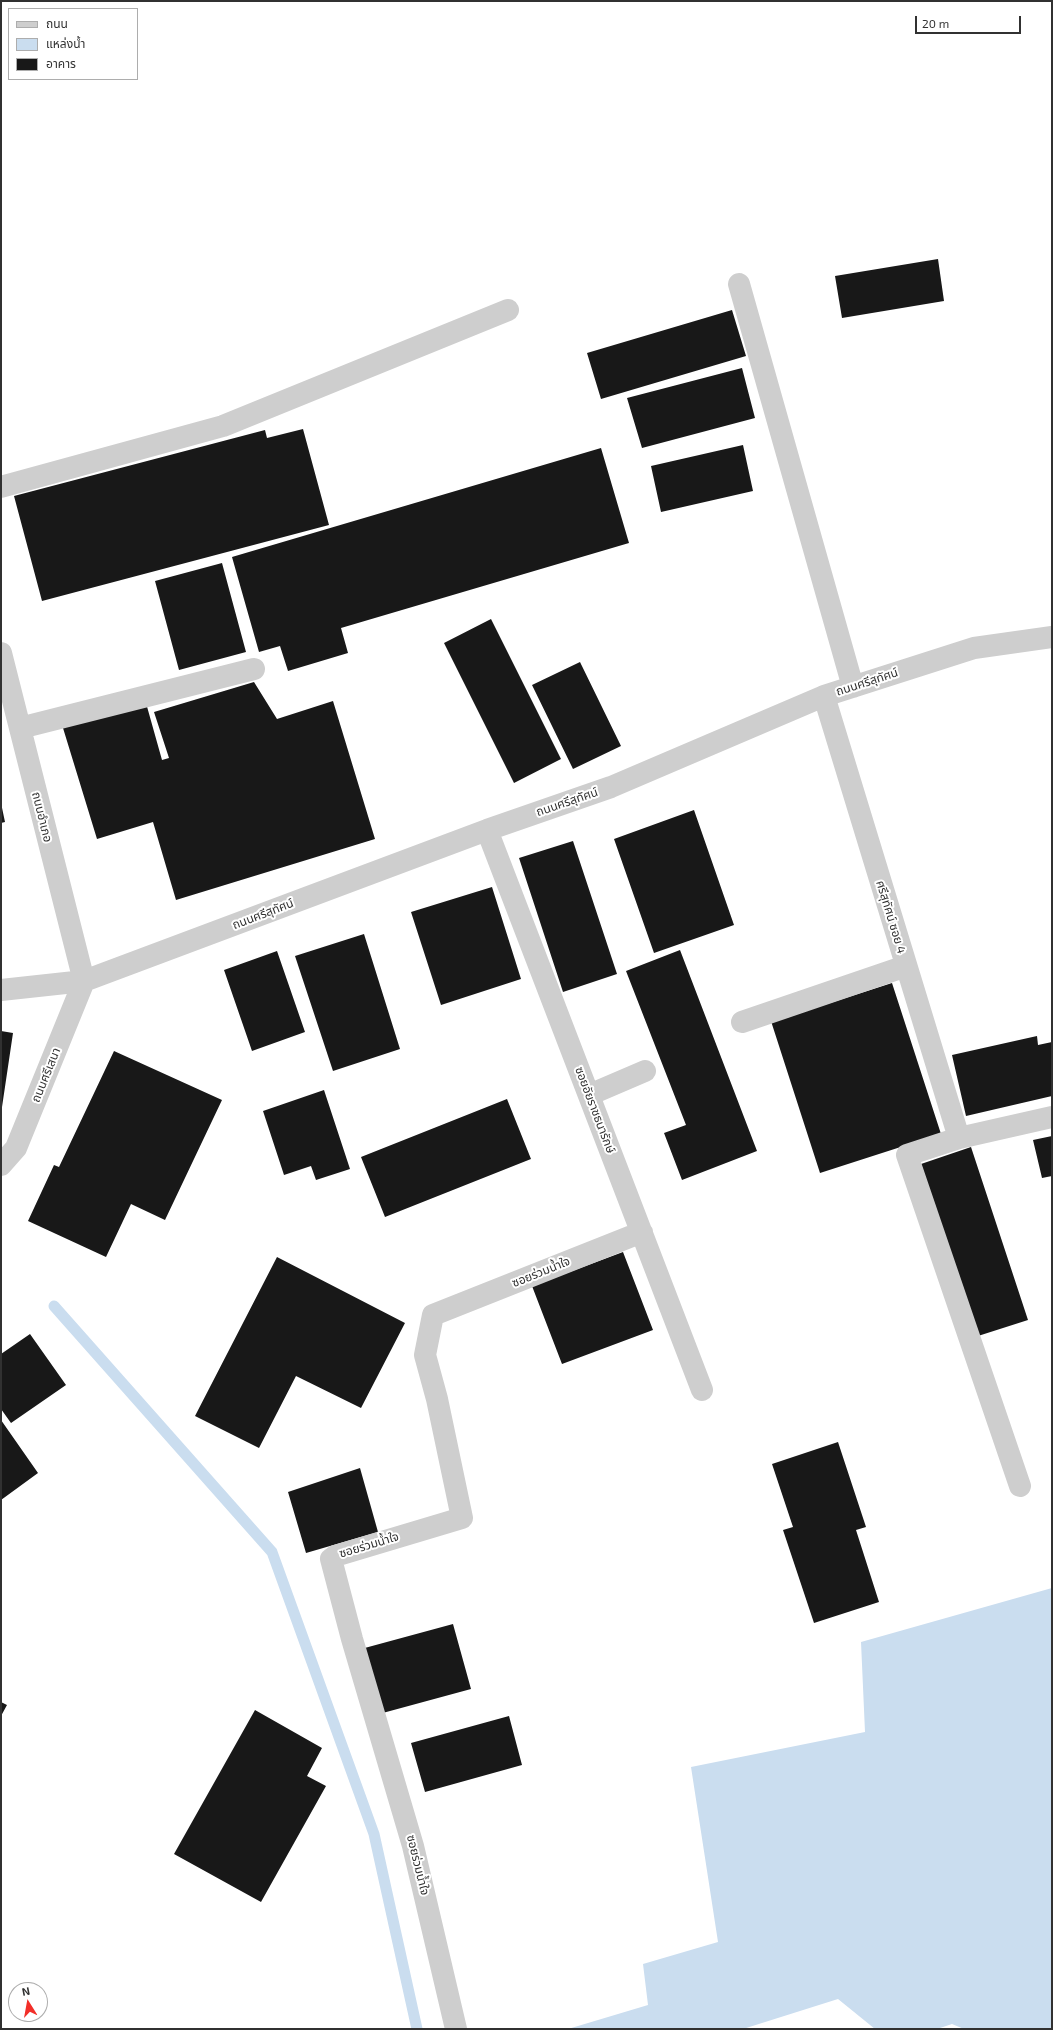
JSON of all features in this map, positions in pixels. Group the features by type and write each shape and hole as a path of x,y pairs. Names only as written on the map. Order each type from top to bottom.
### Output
{"street":[{"path":"739,284 853,687"},
{"path":"1,487 223,426 508,310"},
{"name":"ถนนศรีสุทัศน์","path":"1,990 84,980 487,830 611,787 824,696 974,648 1052,637"},
{"name":"ถนนอำเภอ","path":"1,653 84,980"},
{"path":"20,728 254,669"},
{"name":"ศรีสุทัศน์ ซอย 4","path":"824,696 959,1138"},
{"name":"ซอยอัยราชธนารักษ์","path":"487,830 702,1390"},
{"path":"742,1022 906,966"},
{"name":"ถนนศรีเสนา","path":"1,1165 16,1148 84,980"},
{"path":"589,1095 645,1070"},
{"path":"1020,1486 907,1155 959,1138 1052,1117"},
{"name":"ซอยร่วมน้ำใจ","path":"456,2029 414,1846 352,1639 331,1559 335,1556 462,1518 437,1399 425,1355 433,1315 642,1232"}],"water":[{"path":"1052,1588 1052,2029 964,2029 952,2024 937,2029 875,2029 838,1999 743,2029 568,2029 648,2005 643,1964 718,1942 691,1767 865,1732 861,1642"}],"building":[{"path":"938,259 944,301 842,318 835,276"},
{"path":"732,310 746,356 601,399 587,353"},
{"path":"742,368 755,418 642,448 627,398"},
{"path":"303,429 329,525 42,601 14,496 265,430 267,438"},
{"path":"743,445 753,491 661,512 651,466"},
{"path":"601,448 629,543 341,628 348,653 288,671 280,646 259,652 232,557"},
{"path":"222,563 246,652 179,670 155,581"},
{"path":"491,619 561,759 514,783 444,643"},
{"path":"580,662 621,746 573,769 532,685"},
{"path":"254,682 277,719 333,701 375,839 176,900 153,822 97,839 63,728 146,703 162,760 169,758 154,712"},
{"path":"1,803 5,822 1,823"},
{"path":"694,810 734,925 654,953 614,839"},
{"path":"573,841 617,974 563,992 519,858"},
{"path":"492,887 521,979 441,1005 411,912"},
{"path":"364,934 400,1049 333,1071 295,956"},
{"path":"680,950 757,1151 682,1180 664,1133 686,1125 626,971"},
{"path":"277,951 305,1032 252,1051 224,970"},
{"path":"892,983 941,1134 820,1173 770,1018 802,1012"},
{"path":"1,1031 13,1033 2,1107 1,1107"},
{"path":"1037,1036 1038,1045 1052,1042 1052,1096 966,1116 952,1055"},
{"path":"114,1051 222,1100 165,1220 131,1204 106,1257 28,1221 54,1165 59,1167"},
{"path":"324,1090 350,1169 316,1180 311,1166 284,1175 263,1111"},
{"path":"507,1099 531,1159 385,1217 361,1157"},
{"path":"1052,1136 1052,1176 1042,1178 1033,1140"},
{"path":"971,1147 1028,1320 978,1336 921,1164"},
{"path":"623,1252 653,1330 562,1364 532,1286"},
{"path":"277,1257 405,1323 361,1408 296,1376 259,1448 195,1416"},
{"path":"30,1334 66,1385 11,1423 1,1409 1,1354"},
{"path":"1,1420 38,1473 1,1500"},
{"path":"838,1442 866,1527 856,1530 879,1602 814,1623 783,1530 793,1527 772,1464"},
{"path":"360,1468 378,1532 306,1553 288,1492"},
{"path":"453,1624 471,1689 379,1714 361,1649"},
{"path":"1,1702 7,1705 1,1716"},
{"path":"255,1710 322,1748 307,1776 326,1786 261,1902 174,1854"},
{"path":"509,1716 522,1765 425,1792 411,1743"}],"waterway":[{"path":"54,1306 272,1552 374,1834 417,2029"}]}
